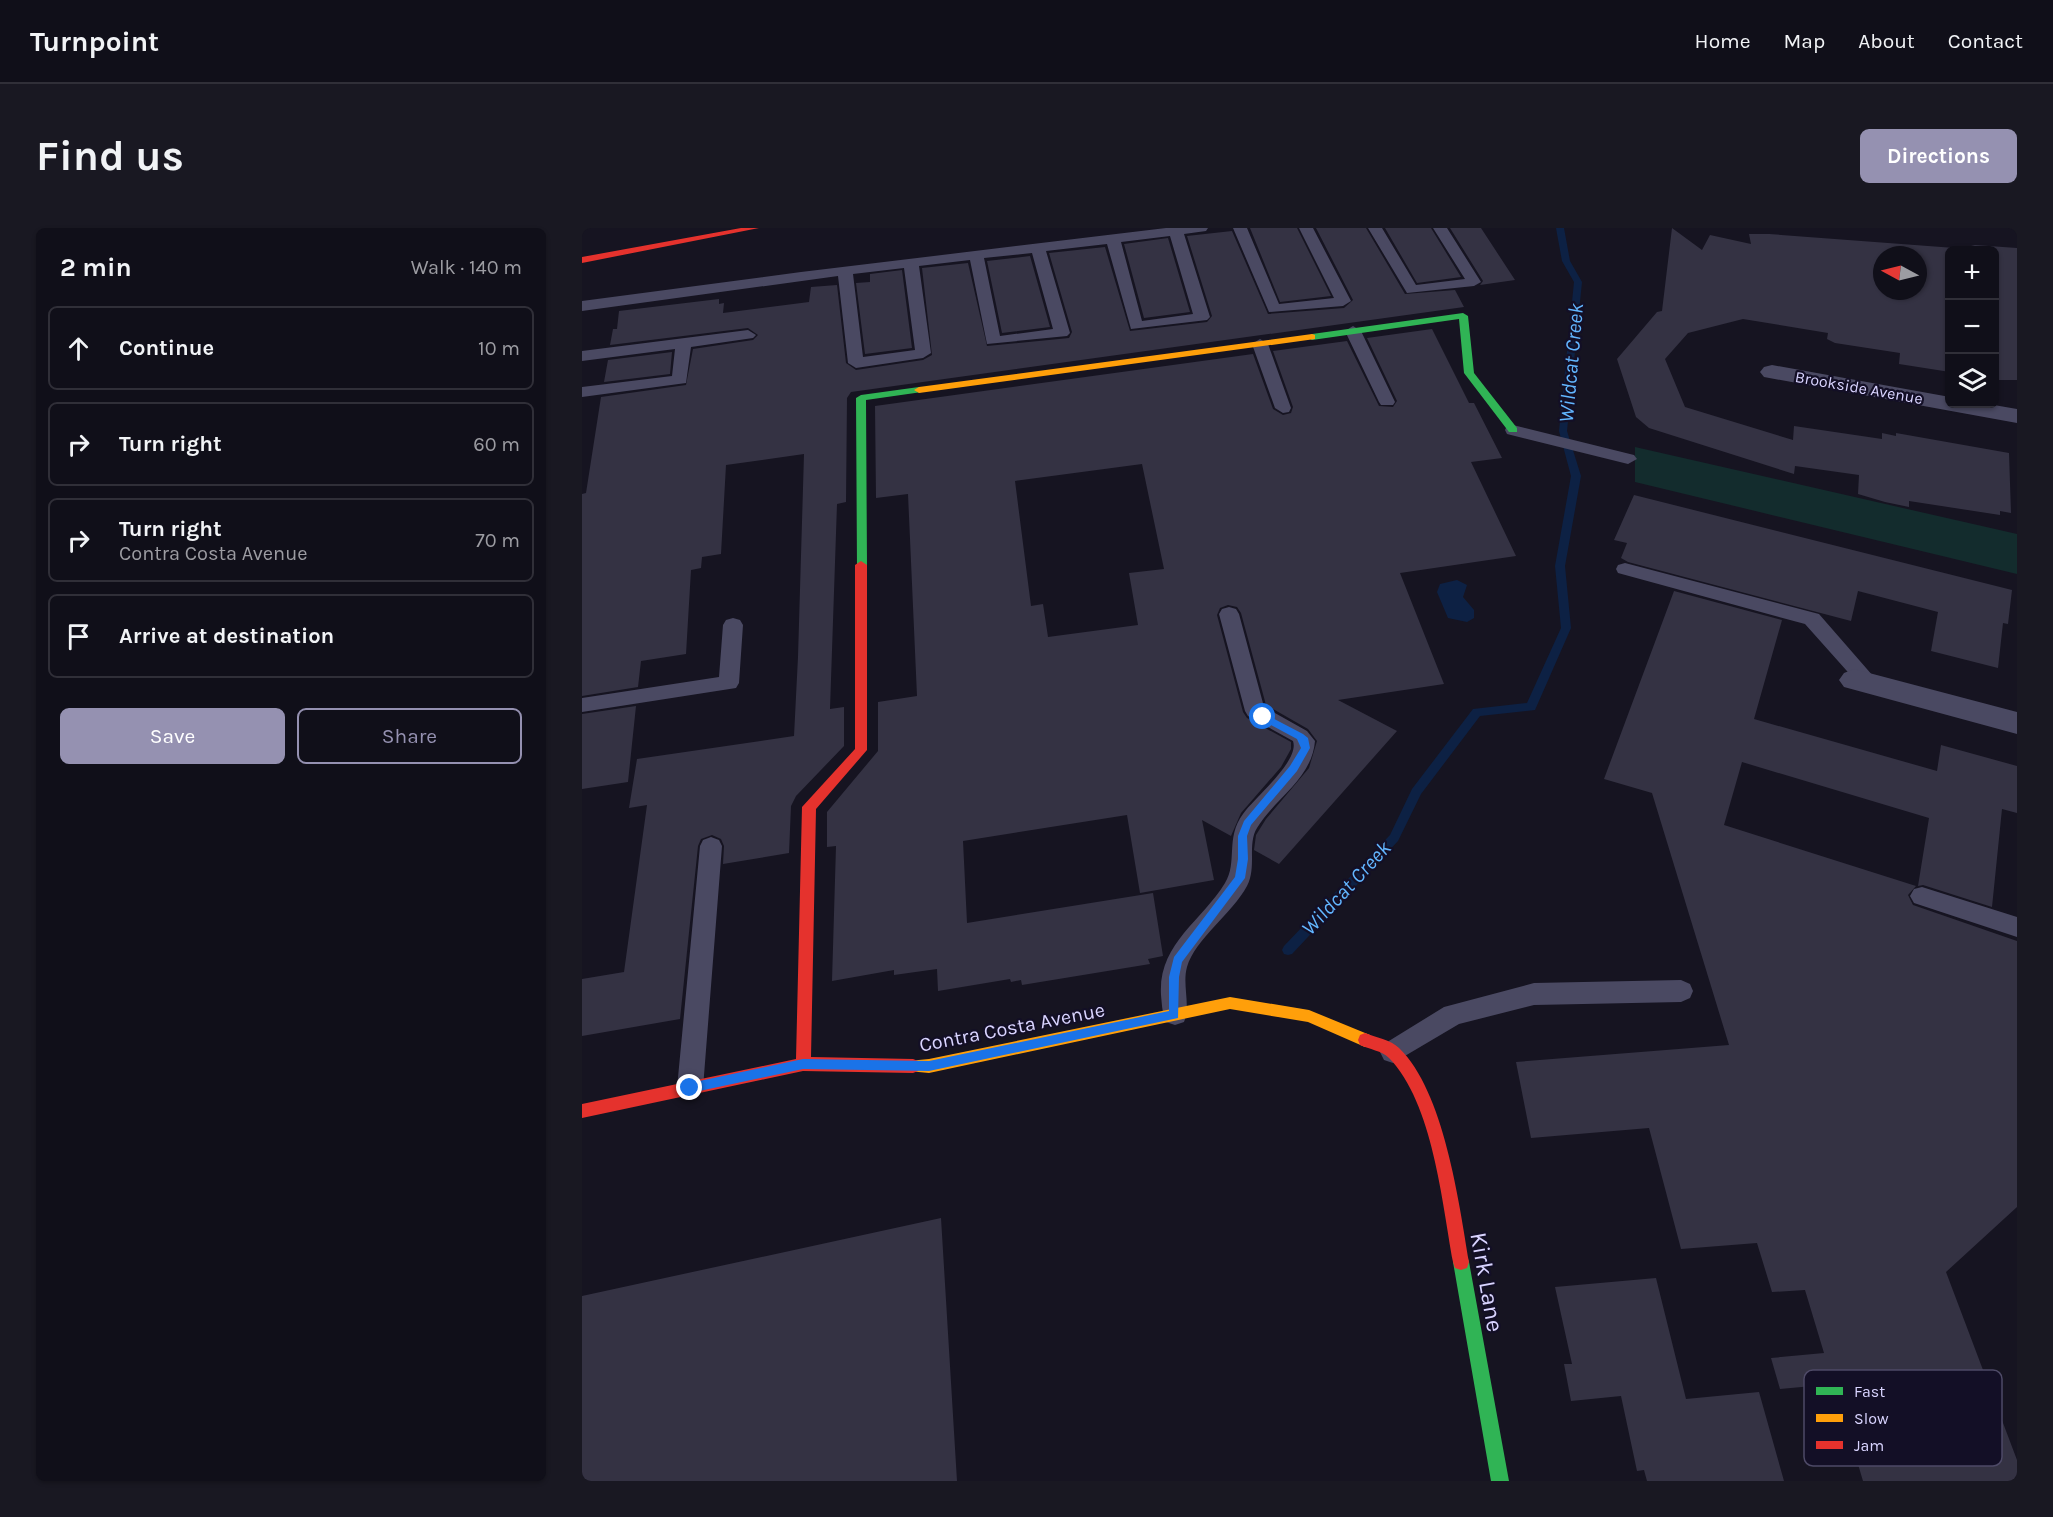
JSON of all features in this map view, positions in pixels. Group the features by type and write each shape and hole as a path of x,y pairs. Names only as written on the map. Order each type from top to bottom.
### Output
{"main road":[{"path":"582,254 755,228"},
{"path":"582,260 755,228"},
{"path":"803,1064 809,807 861,750 861,398 1463,316 1469,373 1513,430"},
{"name":"Contra Costa Avenue","path":"582,1112 803,1064 929,1066 1230,1002 1309,1016 1393,1052"},
{"name":"Kirk Lane","path":"1393,1052 1420,1094 1442,1157 1500,1481"}],"street":[{"name":"Brookside Avenue","path":"1772,372 2017,416"},
{"path":"1862,682 2017,723"}],"lane":[{"path":"582,306 845,271 1201,228"},
{"path":"1240,228 1274,309 1343,301 1306,228"},
{"path":"1375,228 1412,290 1474,282 1440,228"},
{"path":"1113,239 1136,326 1202,317 1176,231"},
{"path":"976,255 993,341 1062,333 1038,248"},
{"path":"845,271 856,363 923,353 911,263"},
{"path":"1353,331 1387,402"},
{"path":"582,356 748,335"},
{"path":"582,392 680,380 683,343"},
{"path":"1260,344 1283,408"},
{"path":"1513,430 1628,459"},
{"path":"1625,569 1812,619 1862,682"},
{"path":"1174,1014 1174,977 1178,960 1240,878 1243,836 1247,823 1294,769 1306,748 1305,741 1300,736 1255,711 1229,614"},
{"path":"582,705 729,683 733,625"},
{"path":"690,1088 711,846"},
{"path":"1922,896 2017,927"},
{"path":"1393,1052 1453,1015 1534,994 1681,991"}],"green space":[{"path":"1635,447 2017,534 2017,574 1635,482"}],"water":[{"path":"1457,580 1467,585 1463,597 1474,610 1474,618 1467,622 1448,618 1437,592 1440,584"}],"building":[{"path":"1250,228 1297,228 1331,296 1280,302"},
{"path":"1316,228 1366,228 1405,294 1455,290 1464,307 851,392 847,398 846,502 837,504 830,709 844,707 844,746 796,796 791,806 789,853 723,864 724,846 721,839 712,835 701,839 698,846 680,1019 582,1036 582,979 624,972 647,805 629,808 637,759 794,736 804,454 726,465 721,554 702,557 701,568 691,570 686,654 641,661 638,687 582,696 582,494 586,493 601,397 686,385 693,349 753,340 758,335 748,328 610,345 613,329 617,329 619,311 719,299 719,304 724,303 723,313 809,302 811,287 837,285 846,363 856,370 923,360 932,355 922,268 968,263 987,346 1069,338 1072,332 1049,253 1105,247 1130,331 1207,322 1212,316 1187,236 1232,231 1268,314 1344,308 1353,300"},
{"path":"1385,228 1431,228 1461,277 1417,283"},
{"path":"1450,228 1481,228 1515,280 1480,285 1483,281"},
{"path":"1672,228 1702,250 1710,235 1751,244 1749,234 1769,234 1945,247 1945,371 1899,364 1900,353 1835,343 1827,339 1828,333 1743,319 1688,333 1665,359 1685,407 1793,440 1794,426 1882,439 1882,433 1896,436 1896,433 2009,453 2011,513 2000,511 2000,515 1909,501 1909,507 1885,502 1858,494 1859,475 1795,466 1794,474 1649,428 1636,417 1617,359 1657,312 1662,311"},
{"path":"1168,238 1190,312 1144,318 1124,244"},
{"path":"1999,247 2017,248 2017,380 1999,380"},
{"path":"1030,256 1050,327 1002,333 987,261"},
{"path":"902,270 912,348 865,354 856,283 870,282 870,274"},
{"path":"1432,329 1469,403 1474,403 1502,458 1471,462 1516,556 1400,573 1444,684 1338,700 1397,731 1279,864 1254,850 1256,835 1266,819 1309,768 1317,741 1308,729 1266,705 1241,613 1237,607 1228,605 1220,608 1217,615 1243,712 1247,718 1291,742 1291,749 1281,767 1241,813 1231,836 1202,820 1214,880 1140,893 1127,815 963,841 967,923 1153,893 1163,956 1148,959 1150,964 1022,985 1021,980 1011,982 1010,979 938,991 937,969 894,975 894,970 832,981 836,846 827,847 827,812 878,751 878,702 917,696 908,494 876,498 875,406 1253,354 1273,409 1283,415 1291,413 1293,407 1273,351 1347,341 1379,406 1393,407 1397,401 1367,338","holes":["1142,464 1164,569 1129,573 1138,625 1048,637 1043,604 1031,606 1015,481"]},
{"path":"672,352 670,374 604,382 608,360"},
{"path":"1634,495 2012,590 2008,624 2003,623 1998,668 1931,651 1938,612 1858,591 1851,621 1628,562 1621,558 1627,543 1614,540"},
{"path":"1674,591 1782,620 1754,719 1937,771 1941,745 2017,766 2017,813 2002,809 1992,907 1923,885 1918,886 1929,818 1742,762 1724,825 1916,886 1908,895 1913,905 2017,941 2017,1207 1946,1272 1983,1370 1804,1370 1804,1387 1780,1389 1771,1358 1824,1353 1805,1290 1772,1292 1757,1243 1681,1249 1649,1128 1531,1138 1516,1062 1729,1045 1652,793 1604,779"},
{"path":"636,706 628,782 582,789 582,714"},
{"path":"941,1218 957,1481 582,1481 582,1296"},
{"path":"1656,1278 1686,1399 1759,1392 1784,1481 1647,1481 1644,1470 1637,1471 1621,1396 1571,1401 1564,1364 1572,1364 1555,1287"},
{"path":"2002,1420 2017,1460 2017,1481 1863,1481 1859,1466 2002,1466"}],"waterway":[{"name":"Wildcat Creek","path":"1288,950 1394,838 1416,792 1477,712 1531,707 1566,628 1560,566 1576,476 1563,431 1578,282 1566,261 1560,228"}],"traffic: fast":[{"path":"1312,337 1463,316 1469,373 1513,430"},
{"path":"861,565 861,398 919,390"},
{"path":"1461,1262 1500,1481"}],"traffic: slow":[{"path":"919,390 1312,337"},
{"path":"913,1066 929,1066 1230,1003 1309,1016 1365,1040"}],"traffic: jam":[{"path":"582,260 755,228"},
{"path":"803,1064 809,807 861,750 861,565"},
{"path":"1365,1040 1394,1053 1409,1073 1422,1097 1440,1152 1461,1262"},
{"path":"582,1111 803,1064 913,1066"}],"route":[{"path":"690,1088 803,1064 929,1066 1174,1014 1174,977 1178,960 1240,878 1243,859 1242,843 1247,823 1294,769 1306,748 1305,741 1300,736 1263,717"}]}
